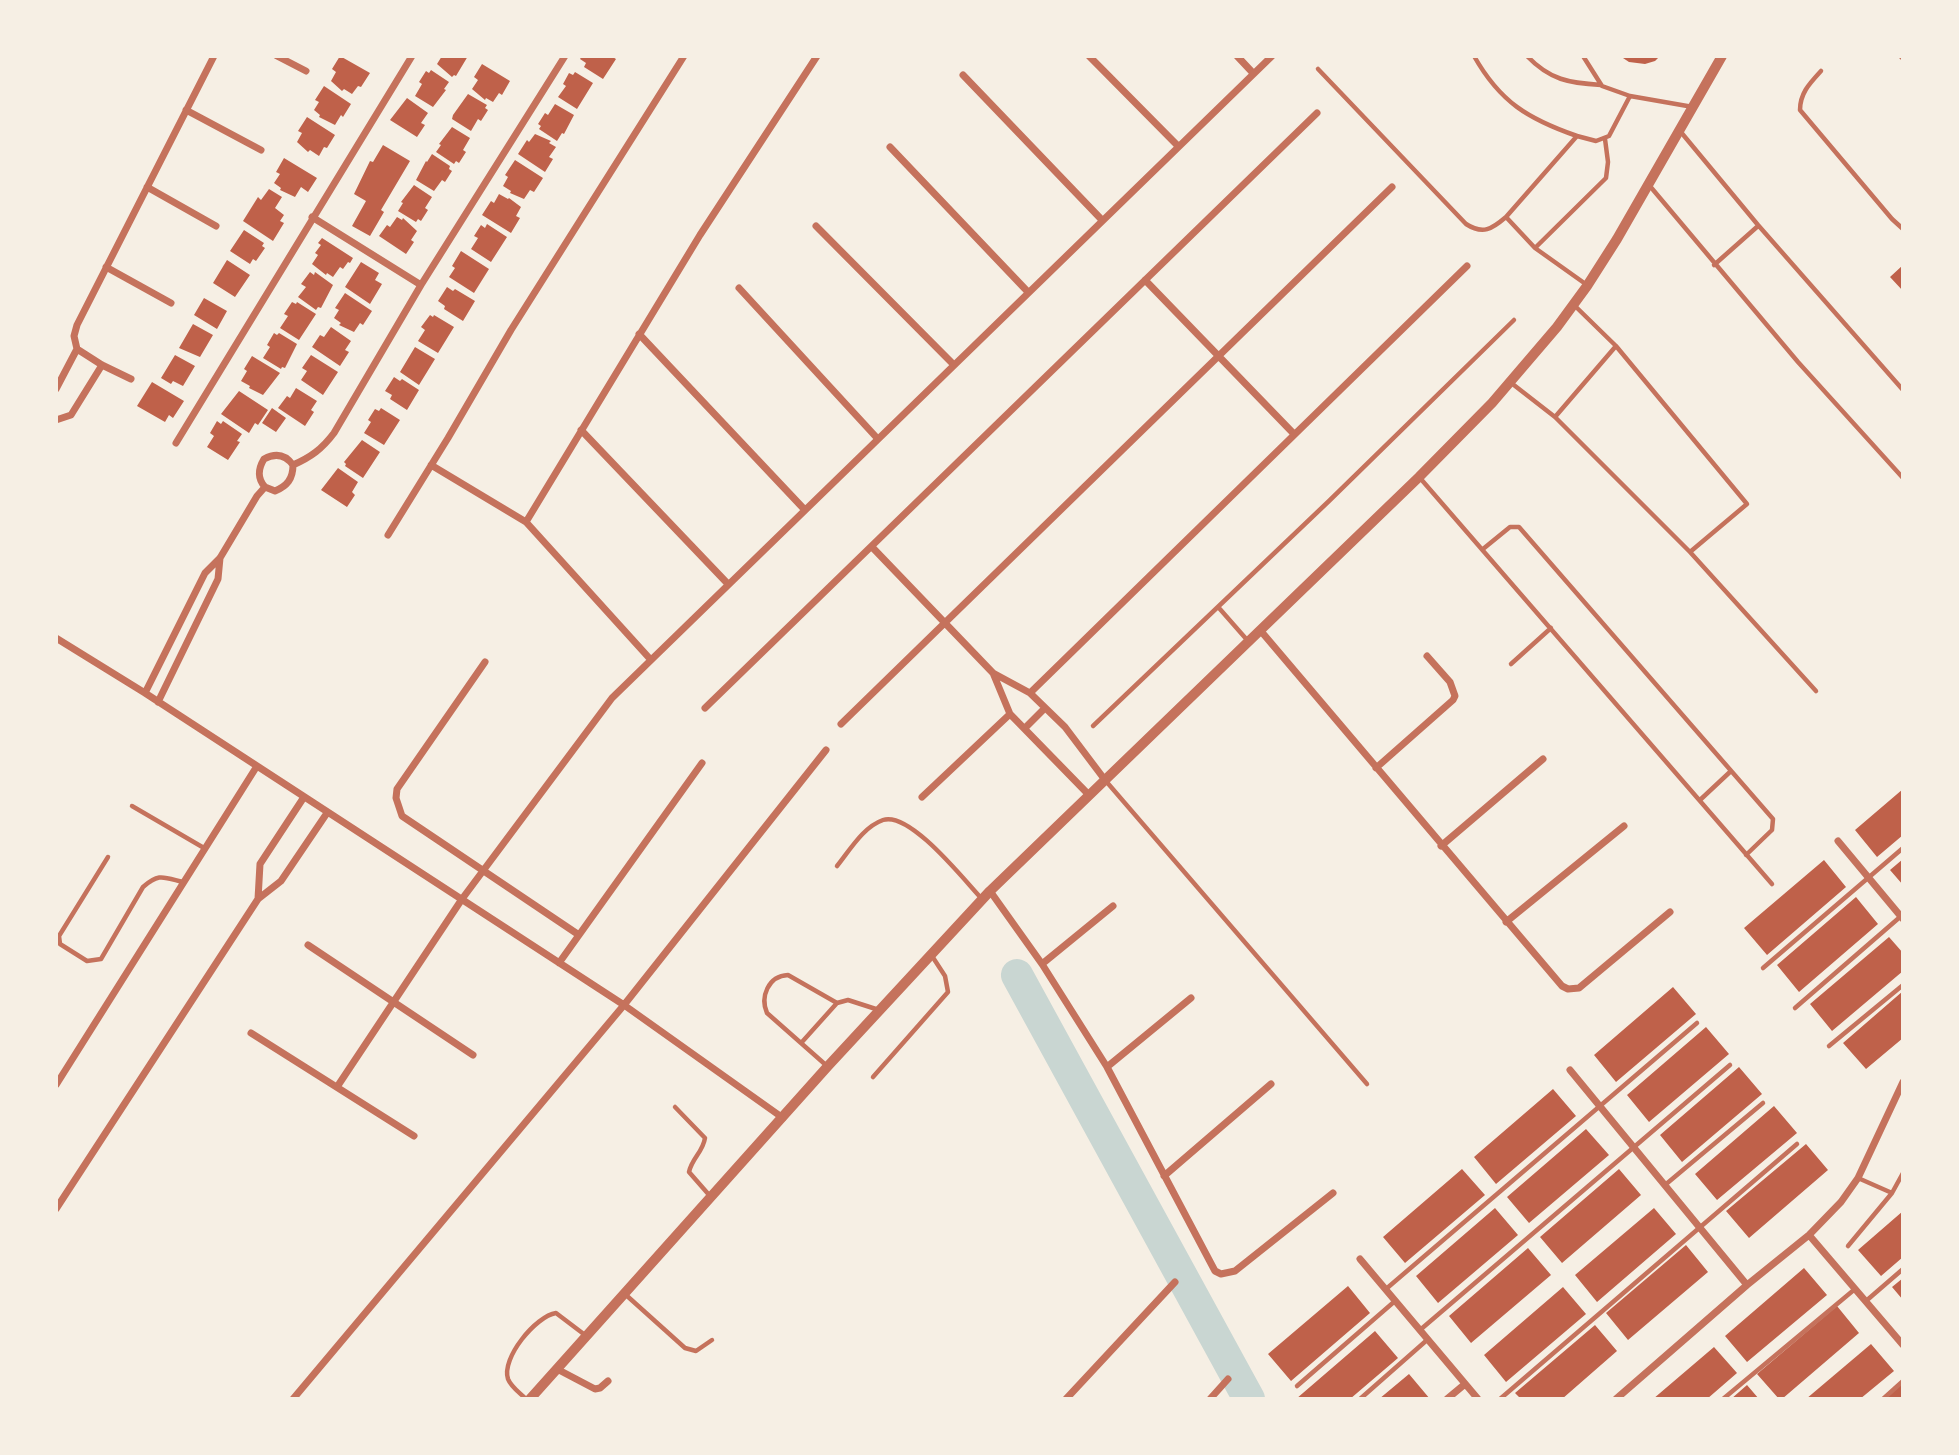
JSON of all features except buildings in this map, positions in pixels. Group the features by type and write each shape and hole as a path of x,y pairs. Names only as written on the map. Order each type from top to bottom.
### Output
{"street":[{"path":"56,389 77,349 74,336 77,325 214,56"},
{"path":"277,56 306,71"},
{"path":"176,443 412,56"},
{"path":"293,465 314,456 330,439 421,285 565,56"},
{"path":"388,535 511,330 684,56"},
{"path":"526,522 700,235 817,56"},
{"path":"1089,56 1178,146"},
{"path":"1237,56 1254,73"},
{"path":"337,1087 462,899 612,698 1272,56"},
{"path":"528,1399 879,1010 987,895 1419,477 1510,382 1587,286 1722,56"},
{"path":"963,75 1102,220"},
{"path":"187,110 261,150"},
{"path":"705,708 1317,113"},
{"path":"890,147 1028,292"},
{"path":"147,187 216,226"},
{"path":"841,724 1392,187"},
{"path":"312,218 421,285"},
{"path":"816,226 954,365"},
{"path":"1030,693 1467,266"},
{"path":"106,267 171,303"},
{"path":"1145,281 1294,433"},
{"path":"738,288 877,438"},
{"path":"639,334 804,509"},
{"path":"77,349 131,379"},
{"path":"56,420 71,415 102,365"},
{"path":"581,430 728,584"},
{"path":"283,456 293,465 292,478 275,491 260,481 259,473 264,459 283,456"},
{"path":"431,465 526,522 651,660"},
{"path":"145,693 205,573 220,558 265,486"},
{"path":"872,547 993,673 1030,693 1065,727 1105,780"},
{"path":"159,702 218,579 220,558"},
{"path":"1260,630 1562,986 1579,988 1670,912"},
{"path":"56,638 159,702 624,1005 783,1118"},
{"path":"1376,768 1453,700 1455,695 1450,682 1427,656"},
{"path":"485,662 397,789 396,798 402,816 579,935"},
{"path":"993,673 1010,713 1089,795"},
{"path":"1025,728 1045,708"},
{"path":"922,797 1010,713"},
{"path":"293,1399 624,1005 826,750"},
{"path":"1441,846 1543,759"},
{"path":"559,963 702,763"},
{"path":"56,1085 257,766"},
{"path":"258,899 260,864 304,797"},
{"path":"56,1209 258,899 281,881 327,813"},
{"path":"1506,922 1624,826"},
{"path":"1838,841 1902,917"},
{"path":"987,895 1042,964 1107,1067 1212,1268 1221,1275 1236,1271 1333,1193"},
{"path":"1042,964 1113,906"},
{"path":"307,945 473,1055"},
{"path":"1107,1067 1191,998"},
{"path":"251,1033 414,1136"},
{"path":"1570,1070 1747,1285"},
{"path":"1616,1399 1809,1235 1841,1202 1858,1178 1903,1082"},
{"path":"1164,1176 1271,1084"},
{"path":"1809,1235 1902,1341"},
{"path":"1360,1259 1478,1399"},
{"path":"1066,1399 1175,1282"},
{"path":"557,1369 595,1389 608,1381"},
{"path":"1210,1399 1228,1379"},
{"path":"1447,1399 1465,1384"}],"lane":[{"path":"1474,56 1482,71 1507,101 1533,118 1596,141 1605,139 1613,131 1630,96"},
{"path":"1527,56 1540,69 1560,80 1602,86 1630,96 1693,107"},
{"path":"1583,56 1602,86"},
{"path":"1318,69 1466,225 1475,230 1492,229 1506,218 1577,136"},
{"path":"1821,71 1800,100 1800,110 1903,229"},
{"path":"1680,130 1758,226 1903,390"},
{"path":"1535,248 1606,178 1608,162 1605,139"},
{"path":"1648,184 1714,265 1903,478"},
{"path":"1506,218 1535,248 1587,286"},
{"path":"1714,265 1758,226"},
{"path":"1573,304 1616,346 1747,504 1690,552"},
{"path":"1093,726 1219,608 1514,320"},
{"path":"1555,417 1616,346"},
{"path":"1510,382 1555,417 1690,552 1816,691"},
{"path":"1419,477 1772,884"},
{"path":"1483,549 1510,527 1519,527 1773,819 1772,830 1746,855"},
{"path":"1219,608 1248,641"},
{"path":"1511,664 1551,628"},
{"path":"1700,800 1731,771"},
{"path":"1105,780 1367,1084"},
{"path":"132,806 204,848"},
{"path":"837,866 859,837 873,825 894,818 920,834 987,895"},
{"path":"1763,968 1903,848"},
{"path":"108,858 59,936 60,944 87,961 101,959 143,887 150,881 164,877 183,882"},
{"path":"1795,1008 1902,917"},
{"path":"873,1077 948,992 945,976 931,955"},
{"path":"828,1066 767,1013 763,1003 773,982 780,975 788,975 837,1003"},
{"path":"1829,1046 1903,985"},
{"path":"802,1042 837,1003 848,1000 879,1010"},
{"path":"1386,1290 1697,1023"},
{"path":"1420,1330 1730,1065"},
{"path":"1665,1185 1763,1103"},
{"path":"675,1107 705,1138 704,1148 691,1164 689,1172 712,1197"},
{"path":"1500,1399 1797,1144"},
{"path":"1847,1246 1892,1193 1903,1173"},
{"path":"1858,1178 1892,1193"},
{"path":"1866,1301 1903,1269"},
{"path":"1723,1399 1855,1289"},
{"path":"625,1294 685,1348 696,1351 712,1340"},
{"path":"1297,1386 1395,1301"},
{"path":"528,1399 510,1384 506,1371 512,1351 547,1315 556,1313 587,1336"},
{"path":"1360,1399 1427,1339"},
{"path":"1883,1399 1903,1381"}],"waterway":[{"path":"1017,975 1249,1399"}]}
